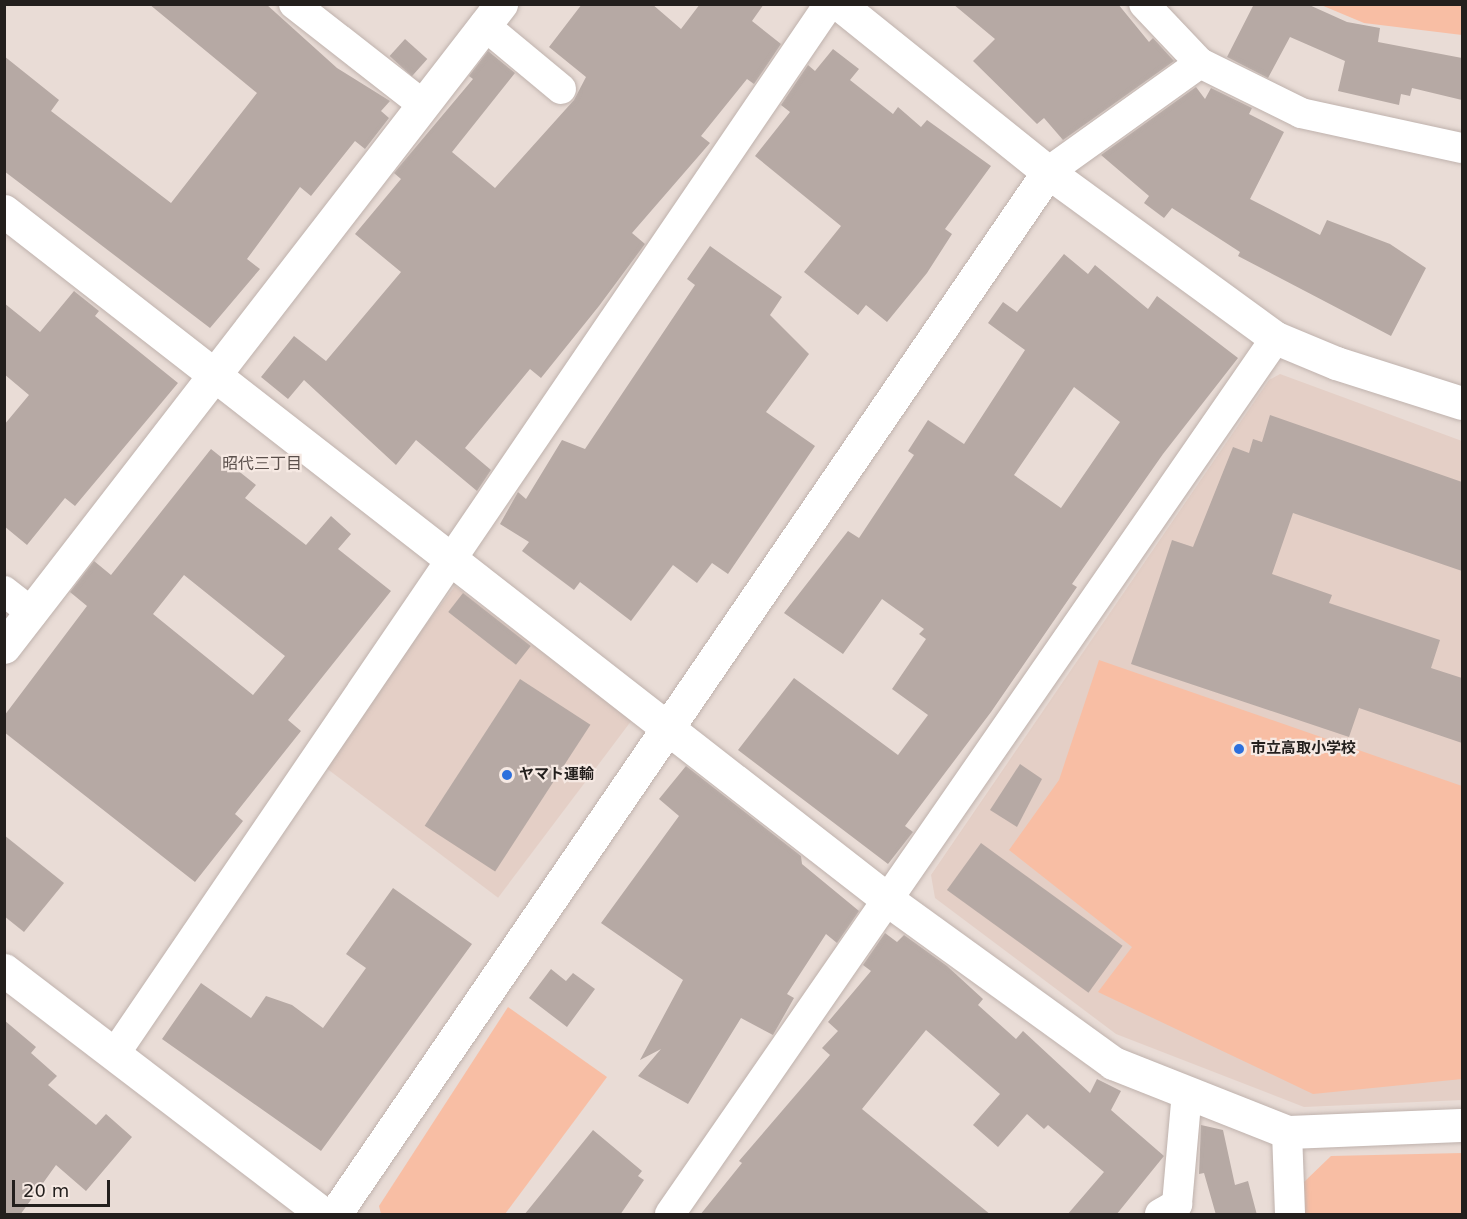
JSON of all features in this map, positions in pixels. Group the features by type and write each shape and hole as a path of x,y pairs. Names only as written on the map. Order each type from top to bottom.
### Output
{"street":[{"path":"294,4 422,104"},
{"path":"114,1055 829,4"},
{"path":"839,4 1048,172 1276,338 1336,363 1462,404"},
{"path":"1144,4 1200,63 1301,113 1462,148"},
{"path":"4,647 213,373 493,15 561,89"},
{"path":"335,1215 1048,172 1200,63"},
{"path":"4,211 670,725 888,900 1113,1063 1287,1132 1462,1125"},
{"path":"672,1214 1276,338"},
{"path":"4,591 32,613"},
{"path":"4,970 322,1215"},
{"path":"1160,1215 1177,1204 1187,1092"},
{"path":"1287,1132 1290,1215"}],"shaded area":[{"path":"1321,5 1462,5 1462,35 1364,23"},
{"name":"市立高取小学校","path":"1280,374 1462,441 1462,1100 1304,1107 1116,1034 935,898 931,875 1269,380"},
{"path":"455,586 632,720 498,898 321,764"},
{"path":"1099,660 1462,786 1462,1079 1313,1094 1098,992 1132,947 1009,850 1059,780"},
{"path":"508,1007 607,1077 505,1214 381,1214 379,1206"},
{"path":"1462,1153 1462,1214 1305,1214 1304,1182 1331,1156"}],"building":[{"path":"149,4 266,4 337,68 390,101 381,111 389,118 365,149 355,141 311,196 300,187 247,259 260,269 210,328 4,171 4,56 59,100 51,111 171,203 257,93"},
{"path":"582,4 652,4 681,29 700,4 764,4 752,21 781,44 754,84 747,79 701,136 710,143 632,233 645,244 599,306 541,378 530,369 465,448 491,470 477,491 416,440 396,465 304,380 288,399 261,377 294,336 326,361 401,272 355,234 401,179 394,173 473,79 469,76 488,51 515,73 452,152 495,188 574,100 586,77 549,47"},
{"path":"953,4 1118,4 1149,42 1153,38 1174,61 1063,140 1044,118 1037,124 973,61 995,39"},
{"path":"1254,4 1307,4 1347,22 1380,28 1378,42 1462,58 1462,100 1412,88 1410,96 1401,94 1399,105 1338,91 1345,61 1290,37 1268,78 1227,57"},
{"path":"405,39 427,59 412,76 390,56"},
{"path":"833,49 859,69 850,80 893,114 898,107 921,127 927,120 991,166 945,229 952,234 927,273 887,322 866,305 858,315 804,272 841,226 755,156 790,112 781,105 808,65 815,71"},
{"path":"1196,87 1205,99 1211,88 1252,108 1249,114 1284,132 1250,199 1320,235 1327,220 1390,244 1426,268 1391,336 1238,256 1240,252 1172,208 1164,218 1144,203 1149,196 1101,155"},
{"path":"710,246 782,297 770,315 809,354 766,412 815,446 728,574 712,563 697,583 673,565 631,621 580,582 574,590 522,551 529,542 500,524 518,492 526,499 562,440 585,449 695,285 687,279"},
{"path":"1064,254 1088,274 1095,265 1148,309 1157,296 1238,358 1163,454 1072,584 1077,587 991,712 905,826 913,832 888,864 738,750 794,678 898,755 928,715 892,689 926,639 919,634 924,629 882,599 843,654 784,613 848,531 859,538 914,455 908,451 928,420 964,444 1025,350 988,323 1003,302 1017,312","holes":["1074,387 1120,422 1061,508 1014,475"]},
{"path":"74,291 99,311 95,316 178,383 75,506 65,498 27,545 4,526 4,425 29,395 4,374 4,303 40,332"},
{"path":"1270,415 1462,482 1462,571 1293,513 1272,574 1332,595 1329,603 1440,640 1431,668 1462,678 1462,743 1359,708 1349,737 1131,664 1172,540 1193,547 1233,447 1249,453 1253,439 1262,442"},
{"path":"211,449 256,485 245,498 306,545 331,516 351,534 338,549 391,591 288,720 301,731 235,814 243,821 195,882 4,732 4,716 87,606 70,592 94,561 111,575","holes":["184,575 285,656 253,695 153,614"]},
{"path":"463,593 531,646 516,665 448,612"},
{"name":"ヤマト運輸","path":"520,679 590,725 495,872 425,826"},
{"path":"1020,764 1042,779 1017,827 990,810"},
{"path":"686,766 801,856 802,864 859,911 837,943 826,934 787,994 794,998 773,1035 741,1018 688,1104 638,1076 661,1049 640,1060 683,980 601,923 679,816 659,799"},
{"path":"4,835 64,883 24,932 4,916"},
{"path":"981,843 1123,946 1088,993 947,890"},
{"path":"393,888 472,944 321,1151 162,1039 201,983 251,1018 266,996 292,1005 323,1028 366,968 346,954"},
{"path":"885,933 897,942 904,935 947,966 983,999 978,1005 1016,1039 1023,1031 1090,1093 1097,1079 1121,1091 1111,1110 1164,1156 1116,1215 1067,1215 1104,1172 1048,1125 1044,1129 1027,1114 998,1147 973,1125 1000,1094 926,1030 862,1109 991,1215 700,1215 742,1163 739,1161 830,1055 822,1048 838,1031 828,1022 871,971 863,965"},
{"path":"551,969 566,981 573,973 595,989 567,1027 529,998"},
{"path":"4,1020 36,1047 31,1053 57,1076 48,1085 96,1125 106,1114 132,1137 86,1191 56,1165 20,1215 4,1215"},
{"path":"1201,1125 1223,1130 1235,1185 1248,1181 1257,1215 1216,1215 1204,1173 1199,1174"},
{"path":"593,1130 642,1171 638,1176 644,1180 620,1215 524,1215"}],"place":[{"name":"市立高取小学校","path":"1239,749"},
{"name":"ヤマト運輸","path":"507,775"}],"district":[{"name":"昭代三丁目","path":"262,464"}]}
